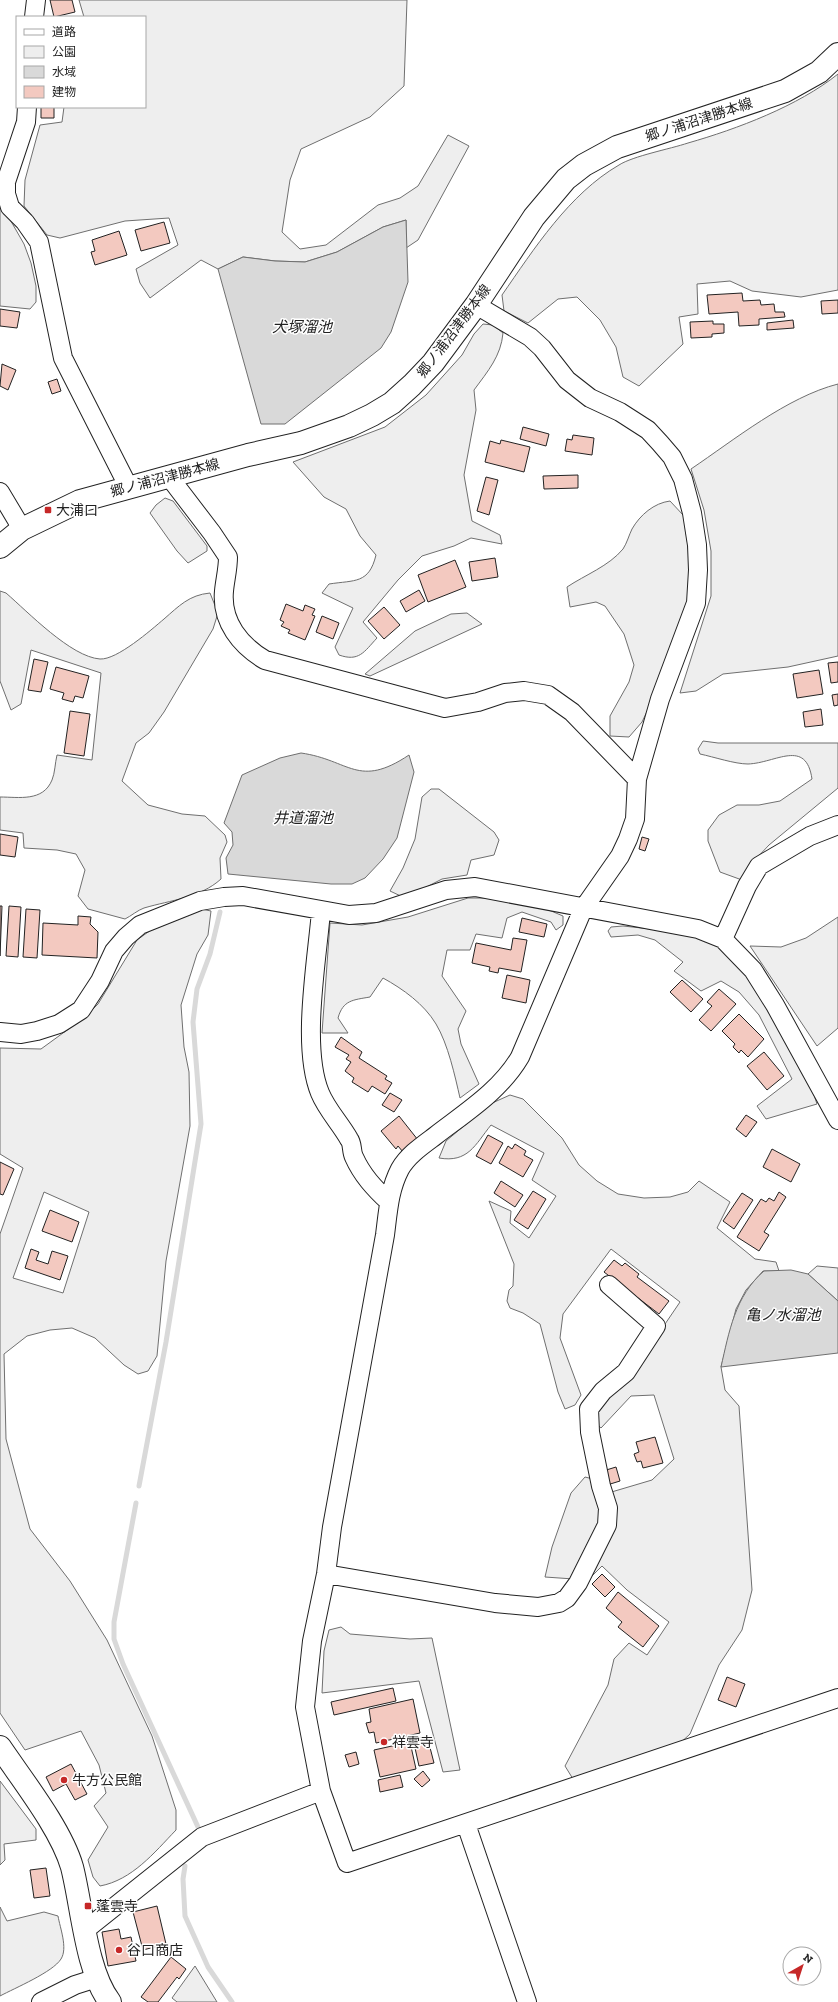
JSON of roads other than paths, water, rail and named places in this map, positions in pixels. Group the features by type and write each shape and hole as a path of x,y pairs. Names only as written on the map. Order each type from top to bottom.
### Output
{"main road":[{"name":"郷ノ浦沼津勝本線","path":"0,546 22,529 80,501 170,478 248,455 301,443 349,426 372,415 392,403 433,363 476,305 534,217 566,179 584,165 617,147 713,117 785,92 819,72 838,54"},
{"path":"3,1758 59,1837 71,1867 84,1931 97,1978 109,2002"}],"street":[{"path":"34,16 36,0"},
{"path":"27,108 26,122 6,182 6,194 10,206 25,222 39,242 64,358 129,488"},
{"path":"476,305 530,337 542,348 567,380 579,390 648,430 672,457 687,492 692,513 697,545 698,570 696,603 660,699 637,779 635,819 628,839 620,856 583,908 520,1057 510,1074 496,1089 415,1152 401,1168 392,1187 385,1235 332,1527 326,1574 312,1641 305,1707 321,1791 347,1863 838,1698"},
{"path":"170,478 228,557 223,592 225,610 235,634 253,653 265,660 445,708 478,702 506,693 524,691 548,695 572,712 637,779"},
{"path":"0,492 22,529"},
{"path":"810,836 821,825 838,818"},
{"path":"723,939 747,886 759,866 810,836 838,825"},
{"path":"0,1032 21,1034 37,1031 59,1024 81,1010 100,981 114,951 126,937 140,925 194,902 224,896 243,896 349,915 376,913 446,890 475,887 698,929 723,939 753,970 775,1005 838,1120"},
{"path":"321,911 311,1036 314,1069 320,1093 332,1115 351,1141 353,1155 364,1176 389,1202"},
{"path":"326,1574 495,1603 538,1607 558,1603 567,1598 578,1583 607,1525 608,1508 601,1486 590,1432 589,1409 603,1391 626,1372 656,1326 608,1285"},
{"path":"84,1931 202,1837 321,1791"},
{"path":"466,1824 527,2002"},
{"path":"41,2002 75,1985 97,1978"}],"water":[{"name":"犬塚溜池","path":"406,220 408,282 391,332 381,348 285,424 261,424 218,269 243,257 275,261 305,262 337,252 383,227"},
{"name":"井道溜池","path":"301,753 318,756 354,769 365,771 378,770 392,765 409,755 414,772 397,838 383,859 365,878 352,884 331,884 228,874 226,858 233,845 232,832 224,823 242,775 280,758"},
{"name":"亀ノ水溜池","path":"791,1270 808,1274 838,1301 838,1353 721,1367 730,1328 746,1292 764,1271"}],"waterway":[{"path":"139,1486 166,1342 201,1124 193,1022 197,989 210,954 220,912"},
{"path":"136,1503 114,1622 114,1639 123,1664 198,1827"},
{"path":"185,1866 183,1879 185,1916 208,1967 232,2002"}],"place":[{"name":"大浦口","path":"48,510"},
{"name":"祥雲寺","path":"384,1742"},
{"name":"牛方公民館","path":"64,1780"},
{"name":"蓬雲寺","path":"88,1906"},
{"name":"谷口商店","path":"119,1950"}]}
